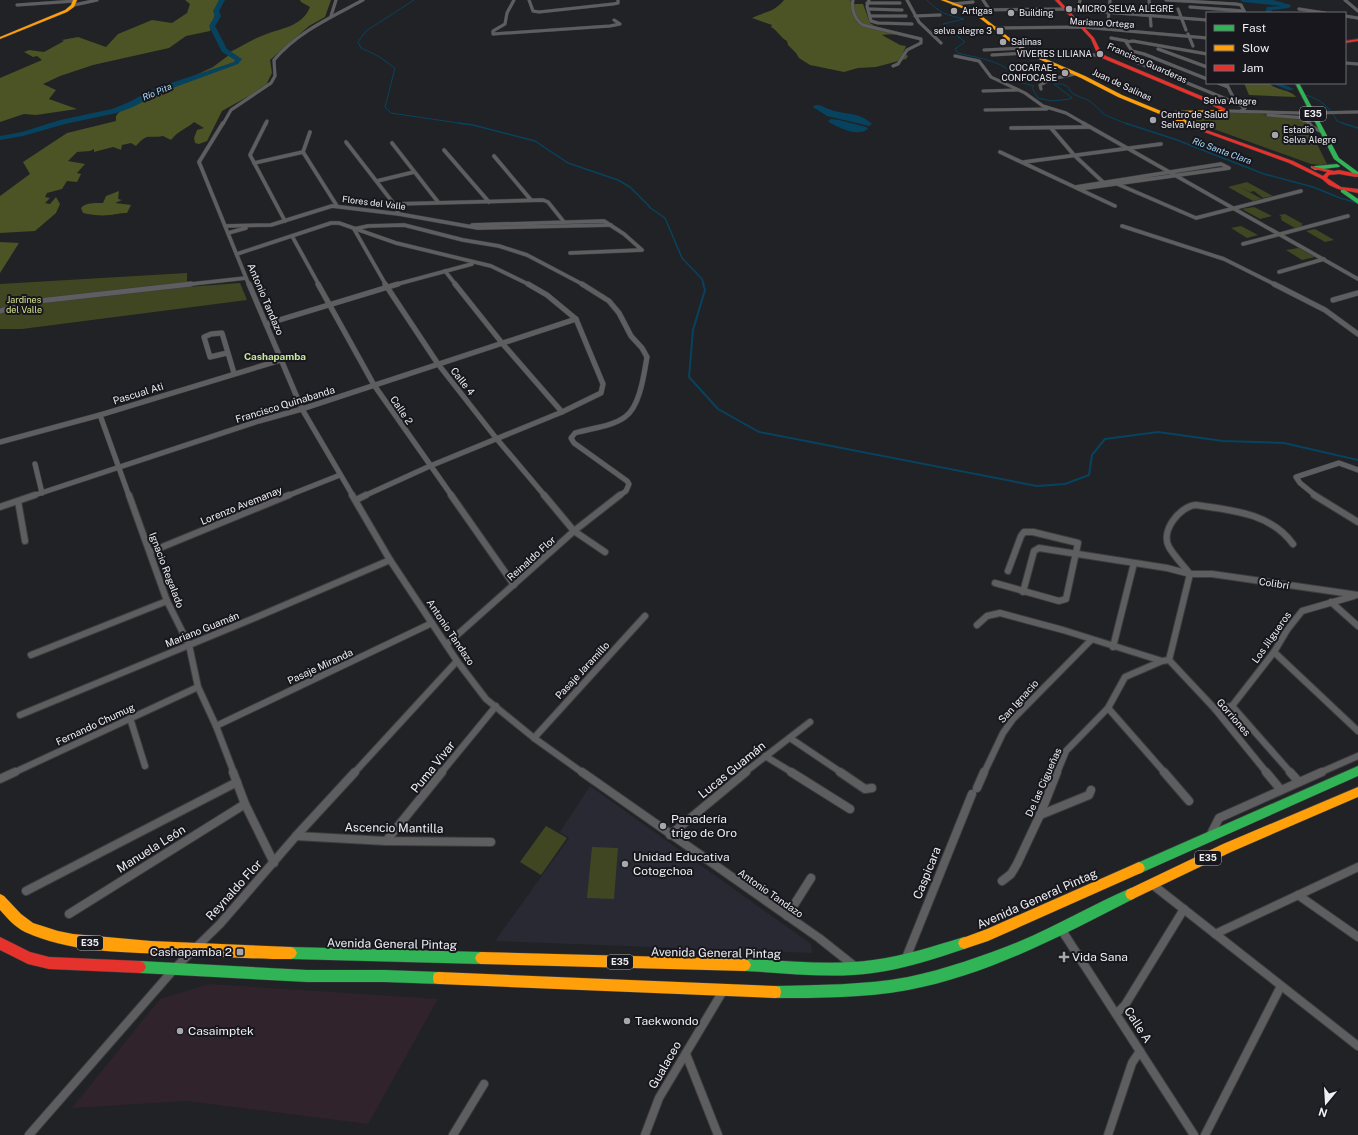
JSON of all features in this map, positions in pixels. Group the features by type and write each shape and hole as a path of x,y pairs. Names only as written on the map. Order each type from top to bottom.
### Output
{"main road":[{"name":"Juan de Salinas","path":"943,0 953,4 972,6 996,28 1028,52 1120,96 1157,112 1291,162 1324,178 1333,186 1346,190 1358,198"},
{"name":"Francisco Guarderas","path":"1057,0 1084,27 1093,39 1101,55 1197,96 1227,111"},
{"path":"0,38 70,9 74,2"},
{"path":"1346,42 1358,40"},
{"name":"E35","path":"1297,84 1309,116 1323,132 1335,167 1358,176"},
{"name":"Selva Alegre","path":"1157,112 1227,111"},
{"path":"1181,112 1176,115 1179,118 1315,168 1335,167"},
{"path":"1324,178 1335,167"},
{"name":"E35","path":"1335,167 1358,176"},
{"name":"Avenida General Pintag","path":"0,900 13,915 27,926 46,934 77,942 240,952 858,968 904,961 957,946 988,935 1358,771"},
{"name":"E35","path":"0,943 28,958 49,964 175,968 307,976 385,976 724,990 815,992 895,985 928,979 962,970 1024,946 1152,884 1358,792"}],"street":[{"path":"17,4 97,0"},
{"path":"331,16 336,0"},
{"path":"331,16 364,0"},
{"path":"514,0 507,14 508,18 506,23 493,31 493,34 616,26 620,24 614,20"},
{"path":"529,0 533,11 539,12 613,4 618,3 618,0"},
{"path":"853,0 852,5 855,15 860,23 875,29 910,35 921,39 922,42 919,45 907,50 898,64 893,66"},
{"path":"907,0 915,16 941,43"},
{"path":"983,0 989,9"},
{"path":"1078,10 1080,0"},
{"path":"1108,23 1110,0"},
{"path":"1142,0 1149,0 1151,27 1154,39"},
{"path":"1166,0 1241,5 1244,12 1190,7"},
{"path":"1227,0 1230,4"},
{"path":"1345,0 1358,11"},
{"path":"900,3 868,1 871,21 878,23 912,24"},
{"path":"972,6 1065,9 1206,20"},
{"path":"868,9 902,10"},
{"path":"1178,9 1193,46"},
{"path":"1299,9 1318,12"},
{"path":"915,16 940,15"},
{"name":"Antonio Tandazo","path":"331,16 313,27 277,56 274,60 275,76 271,84 231,110 200,160 199,165 302,409 390,560 457,661 486,699 534,738 670,835 819,938 858,968"},
{"path":"870,16 906,16"},
{"path":"1346,16 1358,18"},
{"name":"Mariano Ortega","path":"996,28 1084,27 1206,38"},
{"path":"1111,38 1206,54"},
{"path":"1127,41 1126,42 1132,51 1136,62 1236,103 1245,108 1241,111"},
{"path":"1146,44 1206,67"},
{"path":"984,50 1101,55"},
{"path":"1132,51 1144,54 1206,79"},
{"path":"992,55 1028,52"},
{"path":"1187,59 1206,54"},
{"path":"955,56 979,61 991,77 1019,90 1049,109"},
{"path":"1346,63 1358,64"},
{"path":"1041,89 1040,85 1044,81 1054,77 1075,74"},
{"path":"1227,85 1236,103"},
{"path":"983,91 1019,90"},
{"path":"985,110 1049,109 1066,113 1358,279"},
{"name":"Selva Alegre","path":"1227,111 1302,114 1309,116"},
{"path":"1260,112 1275,116 1309,116 1330,113 1358,112"},
{"path":"267,121 250,154 285,221"},
{"path":"1011,128 1091,127"},
{"path":"1051,128 1074,155 1104,183"},
{"path":"303,152 310,132"},
{"path":"346,142 378,181 400,214"},
{"path":"392,143 438,202"},
{"path":"1024,162 1161,144"},
{"path":"444,150 489,202"},
{"path":"254,163 303,152"},
{"path":"303,152 337,206"},
{"path":"1000,152 1115,206"},
{"path":"494,156 531,200"},
{"path":"1221,164 1229,168 1114,183 1077,188 1221,164"},
{"path":"378,181 414,172"},
{"path":"1114,183 1198,218 1233,207 1301,191"},
{"path":"394,204 531,200 547,201 564,222"},
{"name":"Flores del Valle","path":"225,226 271,225 320,209 337,206 400,214 478,228 610,225"},
{"path":"1243,244 1348,216"},
{"name":"Flores del Valle","path":"468,226 479,224 603,221 635,242 642,250 570,253"},
{"path":"237,254 331,223 338,223 396,243 491,266 514,276 547,295 576,319 603,384 603,390 598,395 562,412 430,466 356,500"},
{"name":"Reinaldo Flor","path":"354,229 368,226 404,225 462,240 513,250 527,255 595,291 615,306 631,336 642,348 647,357 642,381 633,409 625,418 575,433 570,438 627,482 629,484 626,492 574,531 447,644"},
{"name":"Flores del Valle","path":"228,233 255,226"},
{"path":"1122,226 1230,262 1325,310 1358,334"},
{"name":"Calle 4","path":"354,229 387,287 438,364 496,438 574,531 605,552"},
{"name":"Calle 2","path":"292,236 374,385 514,585"},
{"path":"1279,272 1324,259"},
{"path":"266,324 387,287 474,263"},
{"path":"445,271 502,343 562,412"},
{"path":"0,311 30,302 246,278"},
{"path":"1334,300 1358,293"},
{"name":"Francisco Quinabanda","path":"0,507 259,421 302,409 576,319"},
{"path":"227,353 210,357 204,337 211,334 222,333 234,373"},
{"name":"Pascual Ati","path":"0,442 100,415 234,373 281,360"},
{"name":"Ignacio Regalado","path":"100,415 167,602 189,645 198,687 216,726 245,804 274,862"},
{"path":"1358,470 1339,463 1296,477 1301,486 1358,522"},
{"path":"35,464 42,493"},
{"name":"Lorenzo Avemanay","path":"150,552 340,475"},
{"path":"18,501 25,541"},
{"path":"977,626 985,616 994,612 1000,613 1063,630 1113,647 1166,661 1190,574 1168,546 1167,541 1168,531 1182,508 1191,504 1227,510 1271,522 1289,536 1293,544"},
{"path":"995,584 1063,601 1066,599 1078,545 1077,542 1033,532 1024,532 1021,536 1008,571"},
{"name":"Colibrí","path":"1024,592 1034,550 1039,548 1167,568 1190,574 1212,574 1358,595"},
{"name":"Mariano Guamán","path":"20,715 289,605 390,560"},
{"path":"1113,647 1134,563"},
{"name":"Los Jilgueros","path":"1232,706 1274,652 1287,630 1302,611 1358,595"},
{"path":"31,655 167,602"},
{"path":"1330,602 1358,626"},
{"name":"Pasaje Jaramillo","path":"534,738 645,616"},
{"name":"Pasaje Miranda","path":"216,726 432,623"},
{"name":"San Ignacio","path":"975,791 1003,733 1013,719 1091,640"},
{"path":"1274,652 1358,731"},
{"name":"Reynaldo Flor","path":"29,1135 175,968 220,924 296,836 457,661"},
{"name":"De las Cigueñas","path":"1002,881 1011,874 1017,864 1040,815 1066,751 1108,708 1125,677 1166,661"},
{"name":"Gorriones","path":"1166,661 1214,709 1281,790"},
{"name":"Fernando Chumug","path":"0,780 198,687"},
{"name":"Puma Vivar","path":"386,841 496,706"},
{"path":"1214,709 1232,706 1299,782"},
{"path":"1108,708 1189,801"},
{"path":"130,718 145,766"},
{"name":"Lucas Guamán","path":"670,835 765,756 810,722"},
{"path":"790,738 865,789 872,788"},
{"path":"765,756 850,809"},
{"path":"1210,837 1219,818 1358,756"},
{"path":"26,891 238,782"},
{"path":"1040,815 1089,795 1091,790"},
{"name":"Caspicara","path":"904,961 975,791"},
{"name":"Manuela León","path":"69,914 245,804"},
{"name":"Ascencio Mantilla","path":"296,836 386,841 491,842"},
{"path":"1214,934 1358,866"},
{"path":"787,916 812,878"},
{"path":"1152,884 1358,1046"},
{"path":"1298,895 1358,937"},
{"path":"1116,1014 1125,1005 1184,909"},
{"name":"Calle A","path":"1061,929 1194,1135"},
{"path":"1205,1135 1281,986"},
{"name":"Gualaceo","path":"644,1135 659,1098 724,990"},
{"path":"1109,1134 1132,1062 1140,1051"},
{"path":"686,1054 718,1135"},
{"path":"453,1135 484,1084"}],"shaded area":[{"name":"Unidad Educativa Cotogchoa","path":"590,786 811,944 812,953 495,941 569,838 560,832"},
{"path":"209,984 438,999 368,1124 187,1101 72,1108 160,999"}],"green space":[{"path":"185,0 219,0 210,31 186,36 169,48 93,65 60,76 43,84 56,90 49,99 77,109 36,115 24,114 0,122 0,78 42,60 37,56 33,57 24,52 29,50 44,52 64,41 62,40 78,37 106,47 118,34 152,20 172,23 187,13 190,4"},
{"path":"300,0 331,0 325,17 309,26 270,60 272,73 265,87 222,111 207,141 199,144 195,143 194,138 197,130 204,128 194,122 171,140 163,136 146,137 136,146 131,143 122,145 121,150 113,147 94,152 94,149 90,151 77,152 68,161 85,164 77,173 81,174 77,182 67,181 62,189 47,193 45,197 50,198 45,203 50,204 56,197 60,204 56,213 35,231 0,233 0,196 30,174 23,162 67,133 116,121 116,116 121,110 213,67 229,55 230,52 255,39 296,23 302,19 310,7"},
{"path":"784,0 850,0 853,4 863,4 870,23 875,26 911,36 882,35 900,45 906,46 903,53 908,56 906,59 876,67 858,68 844,72 810,65 799,58 788,45 787,41 771,27 772,25 752,18 773,10"},
{"path":"1244,84 1270,84 1293,94 1296,97 1249,95"},
{"path":"1188,113 1254,113 1305,120 1327,164 1311,164 1183,118 1184,115"},
{"path":"1247,182 1273,196 1263,198 1254,191 1250,192 1238,186 1262,199 1253,201 1228,187"},
{"path":"119,191 118,199 122,200 115,203 131,205 127,213 93,215 83,213 81,208 83,206 91,203 103,203 106,196"},
{"path":"1254,207 1272,216 1260,219 1242,209"},
{"path":"1285,214 1303,224 1301,225 1303,226 1295,228 1281,220 1282,219 1280,218 1282,217 1279,215"},
{"path":"1241,226 1258,235 1247,238 1231,228"},
{"path":"1315,229 1334,240 1325,242 1306,231"},
{"path":"0,242 19,243 0,273"},
{"path":"1299,248 1315,257 1302,260 1286,250"},
{"name":"Jardines del Valle","path":"187,273 187,287 240,283 247,300 22,329 0,329 0,284"},
{"path":"546,826 567,838 541,875 520,862"},
{"path":"592,847 618,848 614,899 587,898"}],"water":[{"path":"821,105 827,109 856,115 872,124 869,126 827,116 813,107"},
{"path":"831,119 866,127 868,129 859,132 848,131 828,121"}],"waterway":[{"name":"Río Pita","path":"0,138 23,134 63,122 114,111 130,105 159,90 236,63 239,59 224,50 212,26 218,16 216,11 222,0"},
{"path":"414,0 366,31 358,42 361,48 378,56 395,68 385,107 391,113 461,123"},
{"name":"Río Santa Clara","path":"927,0 935,8 944,13 964,19 943,24 965,42 955,49 958,53 992,61 1004,67 1010,71 1005,77 1007,79 1034,86 1032,88 1038,98 1052,101 1070,99 1072,98 1054,84 1062,84 1067,86 1073,94 1090,101 1105,115 1127,124"},
{"path":"1243,0 1273,2 1288,5 1287,7 1269,8 1268,12"},
{"path":"1277,84 1290,89"},
{"path":"1306,95 1316,99 1324,105 1337,121 1344,124"},
{"path":"461,123 473,125 535,141 568,163 618,180 630,187 650,207"},
{"path":"461,123 465,124"},
{"name":"Río Santa Clara","path":"1125,123 1177,140 1264,174 1313,187 1340,198 1358,203"},
{"path":"1344,124 1358,128"},
{"path":"649,207 665,218 682,258 702,279 704,285"},
{"path":"703,284 705,290 693,330 689,377 718,409 759,432 1037,486 1065,484 1089,475 1092,455 1105,439 1158,432 1223,441 1284,443 1358,460"}],"traffic: fast":[{"path":"1298,84 1337,159 1358,175"},
{"path":"1315,168 1337,166"},
{"path":"1343,191 1358,202"},
{"path":"1139,868 1358,771"},
{"path":"775,992 876,988 909,983 938,976 1023,946 1131,894"},
{"path":"745,965 830,969 871,967 912,959 964,943"},
{"path":"291,953 481,958"},
{"path":"140,967 307,976 439,978"}],"traffic: slow":[{"path":"0,38 66,11 73,6 75,0"},
{"path":"943,0 973,11 1010,40 1033,55 1083,77 1120,96 1198,128"},
{"path":"1176,112 1225,111"},
{"path":"1181,112 1176,115 1185,120"},
{"path":"1131,894 1227,848 1358,792"},
{"path":"964,943 988,935 1139,868"},
{"path":"0,900 17,918 29,927 43,933 89,943 291,953"},
{"path":"481,958 745,965"},
{"path":"439,978 775,992"}],"traffic: jam":[{"path":"1057,0 1093,39 1099,53 1104,57 1204,99 1227,111"},
{"path":"1346,42 1358,40"},
{"path":"1198,128 1291,162 1324,178"},
{"path":"1313,167 1332,172"},
{"path":"1356,175 1339,172 1327,174 1324,178 1331,184 1340,188 1358,191"},
{"path":"0,943 28,958 49,963 140,967"}],"place":[{"name":"MICRO SELVA ALEGRE","path":"1069,9"},
{"name":"Artigas","path":"954,11"},
{"name":"Building","path":"1011,13"},
{"name":"selva alegre 3","path":"1000,31"},
{"name":"Salinas","path":"1003,42"},
{"name":"VIVERES LILIANA","path":"1100,54"},
{"name":"COCARAE - CONFOCASE","path":"1065,73"},
{"name":"Centro de Salud Selva Alegre","path":"1153,120"},
{"name":"Estadio Selva Alegre","path":"1275,135"},
{"name":"Panadería trigo de Oro","path":"663,826"},
{"name":"Unidad Educativa Cotogchoa","path":"625,864"},
{"name":"Cashapamba 2","path":"240,952"},
{"name":"Vida Sana","path":"1064,957"},
{"name":"Taekwondo","path":"627,1021"},
{"name":"Casaimptek","path":"180,1031"}],"district":[{"name":"Cashapamba","path":"275,356"}]}
